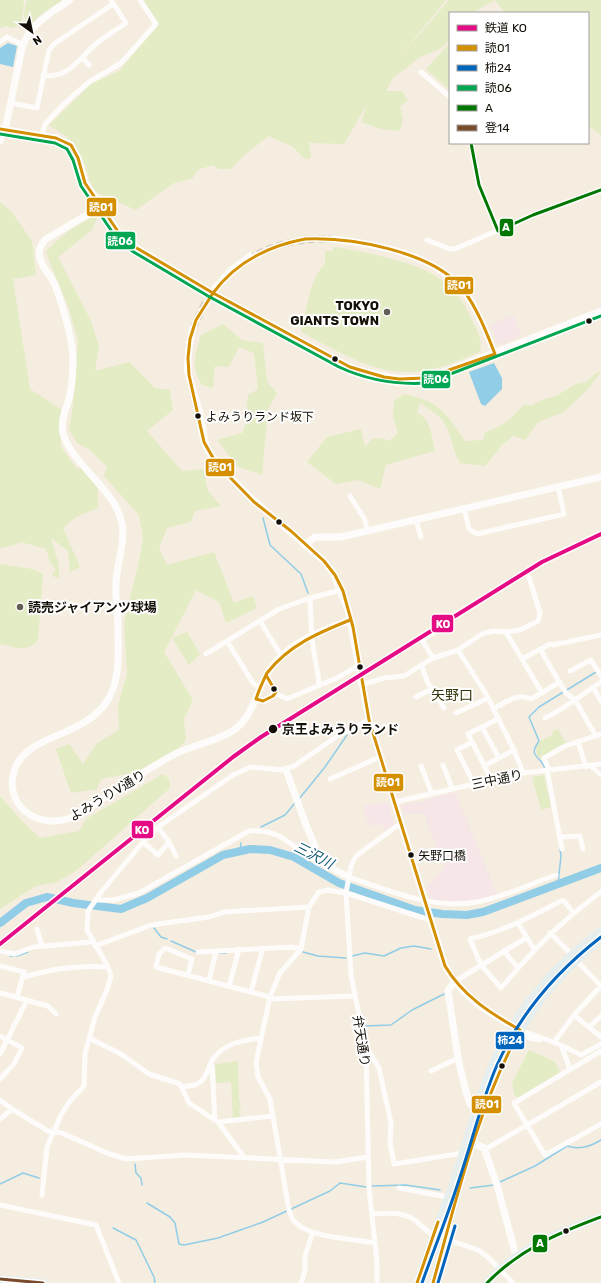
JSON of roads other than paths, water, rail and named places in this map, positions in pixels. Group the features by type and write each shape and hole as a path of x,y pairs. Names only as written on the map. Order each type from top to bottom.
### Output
{"main road":[{"path":"0,141 11,103 23,45 28,35 44,17 70,0"},
{"path":"3,129 56,138 71,145 78,158 85,183 102,206 112,225 135,247 210,292 350,367 384,377 399,379 426,378 453,370 601,311"},
{"name":"よみうりV通り","path":"102,206 46,239 41,245 39,252 41,262 53,282 60,300 72,341 71,389 62,423 64,438 71,449 110,497 117,510 122,527 123,547 116,585 118,619 118,672 111,694 95,716 79,727 34,746 21,757 13,775 14,795 23,810 36,819 52,822 67,819 173,755 222,736 235,729 248,715 266,675 281,655 312,635 350,620"},
{"path":"333,239 364,244 402,253 428,263 445,273 458,284 473,304 494,354"},
{"path":"193,328 188,347 187,369 200,414 206,448 218,465 252,499 328,565 341,590 350,620 361,685 369,720 445,966 454,982 474,1002 517,1028"},
{"path":"305,545 315,537 340,537 601,477"},
{"path":"286,770 322,863 349,877"},
{"path":"433,1283 450,1223 477,1107 494,1062 517,1028 574,958 601,931"},
{"path":"574,958 601,940"},
{"path":"454,982 448,991 458,1058 469,1101 472,1106 477,1107"},
{"path":"417,1283 463,1153 470,1141 517,1028"},
{"path":"470,1141 481,1145 484,1150 499,1189 516,1256"},
{"path":"433,1235 444,1217 449,1218 450,1223"},
{"path":"487,1283 516,1256 548,1237 601,1217"},
{"path":"424,1260 427,1268 434,1268 445,1242"},
{"path":"0,1279 43,1283"}],"street":[{"path":"42,135 45,124 64,104 89,82 121,63 156,24 140,0"},
{"path":"11,103 36,108 43,75 48,54 54,44 112,2 126,23 96,44 83,58 63,72 52,77 43,75"},
{"path":"0,42 7,38 23,45"},
{"path":"83,58 89,65"},
{"path":"421,72 449,96"},
{"path":"471,144 479,186 498,231"},
{"path":"427,240 453,250 533,215 601,190"},
{"path":"210,292 231,269 250,255"},
{"path":"464,508 470,529 477,534 564,514 558,487"},
{"path":"350,496 356,508 363,516 367,531"},
{"path":"416,520 421,537"},
{"path":"361,685 384,678 400,678 433,658 458,650 482,634 493,631 506,632 520,630 538,621 540,617 538,607 529,577"},
{"path":"206,654 279,609 310,598 341,590"},
{"path":"310,598 312,635 319,682 318,685"},
{"path":"260,621 281,655"},
{"path":"433,658 422,640 450,623"},
{"path":"506,632 542,693"},
{"path":"522,659 550,644 552,645 601,635"},
{"path":"227,640 253,683 260,688"},
{"path":"540,649 566,693 575,700 598,735 566,746 544,758 561,837 562,849"},
{"path":"458,650 494,709 514,750 522,773"},
{"path":"570,671 591,660 601,676"},
{"path":"421,665 432,689 444,708"},
{"path":"275,693 287,699 358,666"},
{"path":"266,675 276,689 275,693"},
{"path":"494,709 514,698 527,697 530,699 560,682"},
{"path":"545,718 568,706 601,682"},
{"path":"593,687 601,701"},
{"path":"416,697 432,689"},
{"path":"256,699 265,701 275,693"},
{"path":"456,713 488,698"},
{"path":"491,780 468,734 498,718"},
{"path":"42,1195 47,1147 55,1132 61,1115 70,1101 84,1086 85,1054 95,1017 110,980 108,967 87,930 88,911 143,842 158,827 189,804 242,770 259,767 286,770 299,764 330,742 369,720"},
{"path":"482,727 499,758"},
{"path":"472,742 457,750 474,784"},
{"path":"578,742 589,766 601,775"},
{"path":"484,766 514,750"},
{"path":"330,779 380,756"},
{"name":"三中通り","path":"395,802 522,773 601,764"},
{"path":"443,765 452,788"},
{"path":"421,766 432,794"},
{"name":"弁天通り","path":"377,1283 368,1157 366,1054 351,975 346,892 356,856 401,823"},
{"path":"158,827 169,842 176,856"},
{"path":"95,901 114,900 138,893 249,831 260,830 278,834 314,860 322,863"},
{"path":"561,837 580,836 583,849"},
{"path":"143,842 158,855 169,842"},
{"path":"349,877 425,903 446,904 479,902 556,875"},
{"path":"375,1243 313,1232 295,1223 289,1211 270,1099 258,1077 256,1062 270,998 280,973 301,949 309,907 319,892 323,890 346,892 430,919"},
{"path":"573,912 564,901 561,901 518,922 484,936 470,939 481,965 501,988 534,949 550,933 573,912 601,892"},
{"path":"0,951 15,954 33,947 94,944 151,925 209,917 224,912 309,907"},
{"path":"518,922 526,938 534,949"},
{"path":"37,929 42,946"},
{"path":"550,933 601,986 574,1015 555,1041"},
{"path":"454,982 526,938"},
{"path":"198,952 291,947 301,949"},
{"path":"188,975 192,959 165,948 159,954 156,966 188,975 209,980 229,986 251,991 270,998 354,996"},
{"path":"251,991 263,948"},
{"path":"229,986 239,950"},
{"path":"504,951 518,968"},
{"path":"209,980 216,952"},
{"path":"0,966 24,972 24,977 17,998"},
{"path":"24,977 45,971 108,967"},
{"path":"0,993 48,1006 56,1014"},
{"path":"0,1054 27,1000"},
{"path":"574,1015 601,1037"},
{"path":"589,1027 601,1016"},
{"path":"517,1028 529,1038 535,1040 547,1039 555,1041 581,1055 601,1044"},
{"path":"0,1036 22,1048 14,1064 0,1079"},
{"path":"89,1038 121,1054 149,1074 180,1084 189,1103 216,1121 244,1157"},
{"path":"216,1121 212,1066 214,1058 225,1048 243,1040 261,1038"},
{"path":"561,1045 570,1069"},
{"path":"601,1051 514,1102 545,1155 601,1124"},
{"path":"366,1054 370,1053 379,1068 391,1123 390,1143 394,1164 463,1153"},
{"path":"432,1071 458,1058"},
{"path":"182,1087 198,1084 212,1066"},
{"path":"484,1150 601,1082"},
{"path":"0,1100 12,1109 48,1130 126,1159 167,1156 232,1159 244,1157 335,1162 368,1157"},
{"path":"0,1119 12,1109"},
{"path":"216,1121 273,1116"},
{"path":"399,1188 448,1197"},
{"path":"0,1205 96,1225 119,1283"},
{"path":"372,1214 401,1214 414,1220 433,1235"},
{"path":"301,1283 305,1271 305,1256 313,1232"},
{"path":"445,1242 478,1250 488,1257 513,1283"}],"water":[{"path":"8,43 17,46 13,67 0,64 0,48"},
{"path":"494,363 502,378 502,389 485,406 481,404 469,372"}],"waterway":[{"path":"263,518 270,545 301,574 308,593"},
{"path":"545,769 534,751 539,741 529,717 539,707 596,672"},
{"path":"299,799 325,767 347,735"},
{"path":"261,827 285,815 295,803"},
{"path":"240,851 241,843"},
{"name":"三沢川","path":"0,923 26,903 47,897 73,903 121,909 147,898 223,855 250,849 270,850 294,857 339,883 415,910 442,914 467,915 483,912 601,868"},
{"path":"558,884 561,856 560,849"},
{"path":"154,928 161,937 167,939"},
{"path":"171,941 196,952"},
{"path":"352,956 365,953 384,956 401,948 414,946 431,949"},
{"path":"10,956 17,956 28,952"},
{"path":"303,952 318,956 346,958"},
{"path":"219,953 226,953"},
{"path":"364,1026 391,1025 412,1010 444,994"},
{"path":"500,1182 535,1166 567,1146 576,1148 584,1147 601,1140"},
{"path":"135,1164 136,1173 141,1178 142,1185"},
{"path":"0,1184 23,1173 39,1178"},
{"path":"147,1203 170,1217 175,1223 179,1244 184,1245 218,1238 263,1222 330,1191 340,1183 366,1187"},
{"path":"372,1186 406,1185 440,1190"},
{"path":"470,1188 494,1185"},
{"path":"113,1228 136,1240 154,1277 155,1283"}],"tunnel":[{"path":"224,279 248,259 274,247 301,241 333,239"},
{"path":"193,328 206,301 216,289"}],"rail line":[{"name":"KO","path":"0,944 233,757 261,737 542,562 601,534"}],"place":[{"name":"TOKYO GIANTS TOWN","path":"387,312"},
{"name":"よみうりランド坂下","path":"198,416"},
{"name":"読売ジャイアンツ球場","path":"20,607"},
{"name":"京王よみうりランド","path":"273,729"},
{"name":"矢野口橋","path":"411,855"}],"district":[{"name":"矢野口","path":"452,695"}]}
